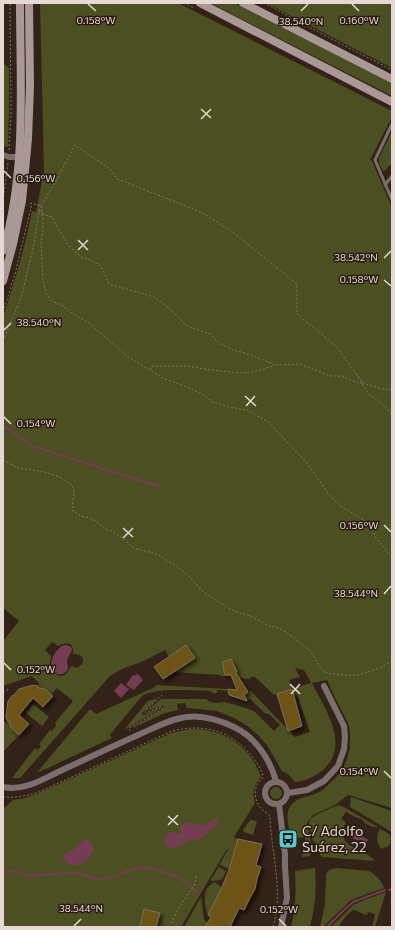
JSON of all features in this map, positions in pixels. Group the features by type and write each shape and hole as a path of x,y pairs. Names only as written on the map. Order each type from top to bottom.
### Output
{"main road":[{"path":"3,251 12,209 19,157 21,110 20,3"},
{"path":"3,281 22,201 28,139 30,102 29,3"},
{"path":"200,3 392,102"},
{"path":"243,3 392,79"}],"street":[{"path":"6,156 19,157"},
{"path":"288,793 306,790 324,780 338,766 344,749 344,726 324,686"},
{"path":"3,787 16,788 33,785 133,737 174,720 187,717 209,718 223,722 245,734 264,754 276,781"},
{"path":"276,781 283,783 286,786 288,793 285,800 279,804 268,801 265,794 266,787 272,782 276,781"},
{"path":"279,804 284,839 287,898 281,927"}],"lane":[{"path":"392,124 375,160 392,200"},
{"path":"386,185 392,176"}],"path":[{"path":"3,201 11,112 10,3"},
{"path":"264,3 392,70"},
{"path":"3,342 22,295 34,244 39,211 75,145 110,169 117,179 201,212 234,233 297,284 297,314 337,347 370,395 387,408 392,415"},
{"path":"22,201 41,206"},
{"path":"3,312 16,274 32,203"},
{"path":"41,206 43,214 41,244 43,281 46,293 52,301 61,305 74,316 90,323 128,357 165,379 202,394 213,402 229,407 247,410 268,422 308,464 330,495 341,506 370,524 376,538 392,557"},
{"path":"39,211 52,217 66,242 81,257 101,266 109,284 154,297 169,308 187,326 210,334 219,343 271,363 274,366"},
{"path":"149,370 153,366 186,366 239,373 254,372 274,366 300,364 330,376 343,376 352,381 387,390 392,389"},
{"path":"352,369 365,384"},
{"path":"3,460 18,468 48,473 72,485 74,491 72,510 80,516 90,518 124,539 130,546 157,554 178,567 190,577 201,590 234,611 250,616 269,626 276,627 286,632 310,650 321,669 327,673 358,675 380,668 392,661"},
{"path":"3,692 9,689"},
{"path":"133,737 129,728 163,709 164,707 162,706 146,713 145,711 163,694"},
{"path":"3,797 14,798 39,792 172,730 195,727 213,729 232,737 248,751 263,775 263,778 256,787 255,793 256,801 270,816 278,890 273,927"},
{"path":"171,923 180,906 195,884 197,874"}],"green space":[{"path":"40,3 178,3 392,111 392,117 370,160 372,161 392,208 392,808 348,795 335,805 313,815 307,823 312,846 309,846 310,856 302,857 302,854 307,853 305,837 291,839 288,812 293,803 321,791 335,778 344,765 350,744 348,723 327,680 312,683 329,715 335,738 335,750 331,760 323,770 306,780 295,782 288,774 282,771 267,745 257,734 234,718 217,711 187,708 185,703 177,704 178,710 165,713 133,728 165,707 164,705 146,711 161,699 206,699 210,702 224,702 254,711 274,731 280,725 250,699 246,700 244,695 251,691 295,737 310,732 297,695 293,696 292,690 274,695 255,677 249,677 251,679 239,678 230,659 222,662 225,675 232,676 174,672 195,658 169,657 165,650 110,676 20,778 12,778 35,748 38,750 41,746 39,744 50,730 52,731 56,726 55,723 73,701 57,688 51,695 47,691 38,688 39,683 32,676 3,686 3,641 19,621 3,608 3,317 23,252 32,211 36,212 44,170","holes":["52,642 58,646 64,644 71,645 73,654 77,654 82,657 82,664 77,668 72,666 63,676 57,675 50,666 51,656 45,650","295,668 304,670 311,683 292,689 289,680 300,677"]},
{"path":"210,3 234,3 392,83 392,96"},
{"path":"266,3 392,3 392,68"},
{"path":"3,63 9,68 8,147 3,146"},
{"path":"392,131 392,163 383,171 379,163 379,158"},
{"path":"156,685 228,689 228,691 218,690 217,693 213,693 211,691 165,690 148,693 142,696 113,731 110,735 112,738 37,773 90,709 96,714 155,687"},
{"path":"158,699 142,714 144,715 161,707 162,708 124,730 147,702"},
{"path":"33,704 49,717 42,726 26,713"},
{"path":"3,720 6,723 9,721 19,735 3,752"},
{"path":"191,729 215,732 235,741 250,756 261,777 254,789 255,803 234,837 239,839 229,869 220,865 227,849 181,927 3,927 3,809 13,800 39,793 171,733"},
{"path":"274,787 278,787 282,793 278,799 274,799 270,795 270,791"},
{"path":"351,797 392,811 392,832 350,807"},
{"path":"338,805 378,827 373,827 362,819 346,812 341,819 346,822 343,831 347,842 370,856 375,861 322,857 320,855 318,845 313,841 309,823 311,818 315,815"},
{"path":"250,820 257,821 253,835 244,832 243,830"},
{"path":"380,829 391,837 389,846 381,849 377,839"},
{"path":"219,867 226,871 224,877 220,880 211,881 211,879"},
{"path":"315,868 316,890 310,927 291,927 294,913 296,885 295,871"},
{"path":"336,868 369,871 378,878 384,888 350,901 323,927 320,927 325,904 326,874 329,870"},
{"path":"215,882 222,888 208,915 205,906 206,892 207,888"},
{"path":"386,892 375,927 372,927 375,914 369,912 366,915 353,910 346,916 338,927 331,927 353,905"},
{"path":"201,897 204,920 208,923 205,927 184,927"}],"shaded area":[{"path":"64,645 71,647 72,651 67,661 67,671 62,674 58,674 53,670 51,662 57,650"},
{"path":"138,674 143,680 134,690 126,685 132,676"},
{"path":"121,683 129,689 121,698 114,691"},
{"path":"215,819 217,820 217,825 199,840 189,841 173,849 169,848 165,843 166,836 172,831 178,835 182,833 179,827 183,824 189,822 205,825"},
{"path":"356,827 363,830 363,837 369,840 365,845 361,840 355,840 351,836 352,828"},
{"path":"84,840 91,842 93,847 92,853 83,863 76,865 69,864 62,857"}],"building":[{"path":"186,645 195,658 163,679 154,667"},
{"path":"231,659 237,672 236,673 248,692 244,695 247,701 229,695 228,689 237,690 231,675 225,675 222,662"},
{"path":"33,685 38,686 38,688 45,689 53,696 43,707 33,698 19,715 29,724 19,735 11,728 6,717 8,701 19,689"},
{"path":"292,689 302,726 288,731 277,694"},
{"path":"238,839 262,844 256,865 261,867 255,889 244,910 239,908 230,927 205,927 211,917 208,915 229,870"},
{"path":"144,909 160,913 156,927 140,927"}],"waterway":[{"path":"3,428 8,429 32,446 161,487"},
{"path":"115,876 136,868 145,867 158,870"},
{"path":"3,869 19,872"},
{"path":"160,871 178,877 191,887"},
{"path":"21,873 29,876 72,873 97,879 112,877"},
{"path":"193,889 199,894"},
{"path":"327,927 353,902 385,890"}],"place":[{"name":"C/ Adolfo Suárez, 22","path":"288,839"}]}
